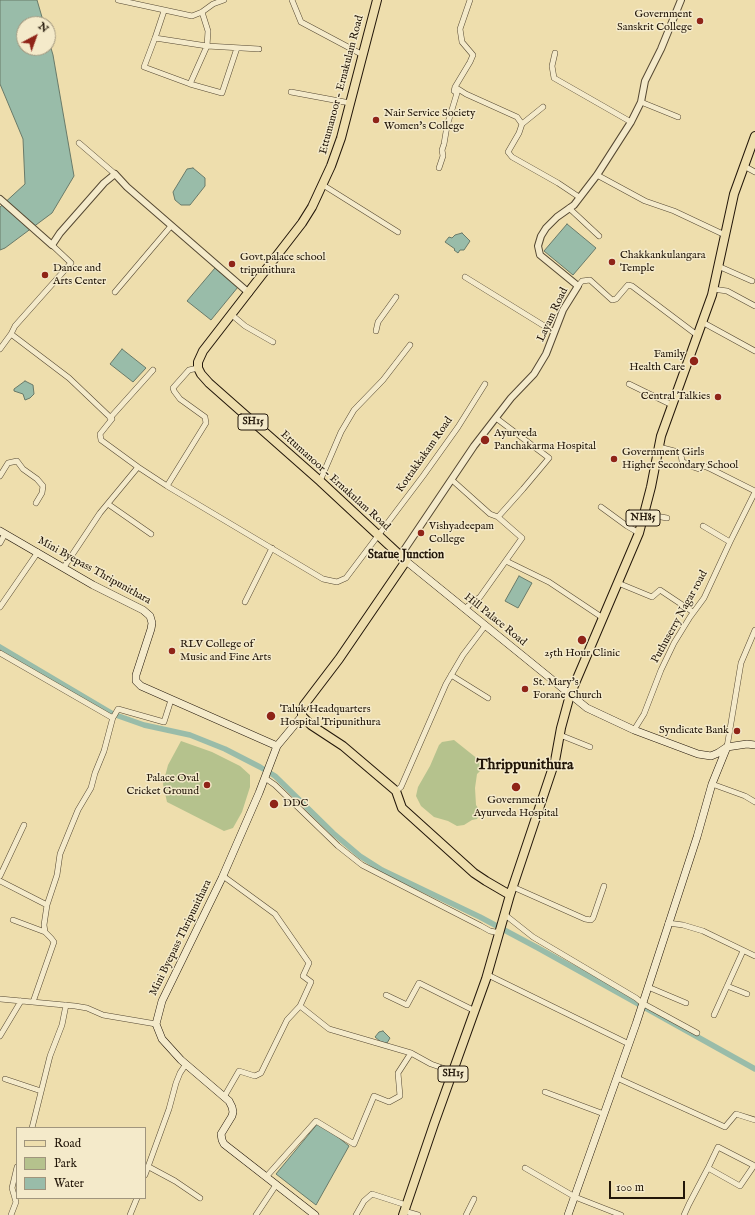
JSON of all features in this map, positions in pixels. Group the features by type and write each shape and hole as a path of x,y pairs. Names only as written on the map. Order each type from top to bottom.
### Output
{"main road":[{"name":"Ettumanoor - Ernakulam Road","path":"377,0 341,138 331,166 312,207 302,223 200,357 198,368 209,383 320,481 403,558"},
{"name":"NH85","path":"570,695 639,533 651,487 661,436 713,289 734,194 755,136"},
{"name":"Mini Byepass Thripunithara","path":"2,532 93,585 143,610 150,616 152,619 152,626 136,672 136,681 146,689 277,746"},
{"name":"Hill Palace Road","path":"403,558 570,695"},
{"path":"403,558 339,659 304,706 302,716 311,725 343,746 396,791 402,808 474,873 510,895"},
{"path":"570,695 587,708 634,730 698,754 711,756 727,748 747,744 755,746"},
{"name":"SH15","path":"404,1210 488,975 510,895 555,761 565,710 570,695"},
{"name":"Mini Byepass Thripunithara","path":"156,1024 162,1001 223,876 277,746 302,716"},
{"path":"568,1215 629,1044 697,837 712,784 727,748"},
{"path":"156,1024 162,1039 186,1064 224,1097 232,1107 232,1116 221,1134 224,1144 315,1215"}],"street":[{"path":"118,0 192,16 202,12 213,4 224,0"},
{"path":"292,0 301,22 363,55"},
{"path":"439,168 447,126 457,93 454,91 455,87 473,55 462,42 460,29 470,0"},
{"name":"Layam Road","path":"403,558 474,446 511,398 534,374 546,354 563,310 578,286 540,255 538,246 546,228 557,217 574,205 597,175 631,122 641,102 645,81 661,49 681,0"},
{"path":"164,11 144,66 190,84 222,93 237,48"},
{"path":"190,84 207,46 208,31 202,12"},
{"path":"155,38 207,46 259,50"},
{"path":"555,53 552,66 554,78 631,122"},
{"path":"455,87 466,94 516,117 522,124"},
{"path":"292,92 350,103"},
{"path":"641,102 678,117"},
{"path":"543,107 522,124 519,133 508,152 512,156 579,197"},
{"path":"79,143 171,226 249,293"},
{"path":"744,166 755,172"},
{"path":"52,245 60,233 115,174"},
{"path":"597,175 645,201 674,211 725,234"},
{"path":"322,185 398,232"},
{"path":"0,199 71,263 15,326 0,349"},
{"path":"570,208 599,236"},
{"path":"115,292 171,226"},
{"path":"718,266 752,281"},
{"path":"465,277 554,332"},
{"path":"578,286 582,281 590,280 612,300 616,299 628,285 632,286 697,335"},
{"path":"713,289 727,291 755,306"},
{"path":"376,331 378,322 396,297"},
{"path":"232,315 245,326 273,342"},
{"path":"702,322 755,351"},
{"path":"11,334 69,378 110,418"},
{"path":"320,481 341,432 354,410 383,380 410,345"},
{"path":"167,486 206,423 205,417 180,399 173,388 189,370 198,368"},
{"name":"Kottakkakam Road","path":"153,370 110,418 112,419 100,434 101,440 167,486 324,579 337,582 346,578 379,536 458,427 485,384"},
{"path":"628,384 672,405"},
{"path":"496,418 549,458 498,517"},
{"path":"659,447 678,452 681,455 682,461 690,466 699,469 704,466 711,468 755,491"},
{"path":"0,476 8,463 17,461 43,486 42,493 36,503"},
{"path":"64,568 108,504 138,467"},
{"path":"452,480 490,514 498,517 522,538 480,597 464,609"},
{"name":"Puthuserry Nagar road","path":"634,730 644,714 661,670 674,643 693,612 704,598 755,491"},
{"path":"108,504 151,534"},
{"path":"601,507 639,533"},
{"path":"644,514 667,518"},
{"path":"703,526 730,542"},
{"path":"0,543 2,532"},
{"path":"245,602 272,548"},
{"path":"0,607 38,552"},
{"path":"506,561 549,582 603,618"},
{"path":"618,583 652,597 660,590 693,612"},
{"path":"396,791 401,787 446,684 463,655 485,626"},
{"path":"727,748 741,663 755,630"},
{"path":"0,653 114,715"},
{"path":"451,675 488,698"},
{"path":"45,932 44,925 47,905 55,884 62,846 78,810 91,788 104,751 114,715 118,709 164,722 171,700"},
{"path":"560,734 590,747"},
{"path":"265,778 275,785 338,846 362,865 442,907 454,911 481,926 500,933"},
{"path":"712,784 745,796 755,802"},
{"path":"0,876 24,826"},
{"path":"223,876 275,914 309,962 303,976 311,982 300,1006 287,1020 261,1073 255,1076 240,1071 224,1097"},
{"path":"0,881 47,905"},
{"path":"513,887 578,916 591,920 604,886"},
{"path":"504,918 642,1003 697,1033"},
{"path":"13,920 45,932 54,942 33,1002"},
{"path":"668,923 683,925 703,931 755,956"},
{"path":"714,1015 743,951"},
{"path":"488,975 629,1044"},
{"path":"386,995 407,1006 419,983 475,1011"},
{"path":"727,986 747,994"},
{"path":"648,987 686,1003"},
{"path":"0,999 86,1008 103,1015 156,1024"},
{"path":"0,1036 21,1000"},
{"path":"32,1127 40,1091 50,1056 62,1025 66,1006"},
{"path":"300,1006 329,1029 410,1052 431,1064 454,1072"},
{"path":"266,1177 316,1121 354,1144 374,1096 389,1102 400,1096 398,1073 410,1052"},
{"path":"146,1173 169,1110 178,1078 186,1064"},
{"path":"617,1078 724,1127 736,1114 755,1120"},
{"path":"5,1079 40,1091"},
{"path":"545,1092 604,1114"},
{"path":"684,1215 718,1147 753,1165 740,1186 708,1168"},
{"path":"149,1167 175,1181 200,1198"},
{"path":"525,1168 575,1197 621,1215"},
{"path":"11,1215 16,1202 12,1188 16,1171"},
{"path":"256,1215 276,1185"},
{"path":"356,1215 364,1201 372,1194 404,1210 418,1215"},
{"path":"130,1215 137,1199"},
{"path":"466,1215 474,1199"}],"green space":[{"path":"454,740 479,760 482,769 477,774 475,788 476,805 480,811 479,816 477,819 464,825 457,826 448,821 434,817 421,806 416,796 418,787 430,766 439,745 442,742"},
{"name":"Palace Oval Cricket Ground","path":"181,741 212,752 240,766 250,775 250,787 242,812 233,828 224,831 167,802 163,784 168,765"}],"water":[{"path":"0,0 37,0 42,16 16,16 16,56 53,56 74,176 52,213 5,248 0,250 0,207 25,184 23,139 0,84"},
{"path":"193,168 205,178 205,186 190,205 181,205 175,200 173,192 187,169"},
{"path":"567,224 596,248 573,275 544,251"},
{"path":"462,233 470,241 464,250 460,250 458,253 445,242 449,237 452,238 455,235"},
{"path":"215,268 238,287 211,320 187,301"},
{"path":"122,349 146,368 133,382 110,364"},
{"path":"25,381 33,385 34,394 25,400 23,394 14,391 14,389"},
{"path":"519,576 532,583 518,608 505,601"},
{"path":"383,1031 390,1038 387,1043 381,1042 375,1037 379,1032"},
{"path":"319,1122 349,1146 316,1205 276,1174"}],"waterway":[{"path":"0,647 113,714 144,725 190,735 225,749 260,767 275,776 333,833 360,856 382,870 480,917 755,1069"}],"place":[{"name":"Government Sanskrit College","path":"700,21"},
{"name":"Nair Service Society Women's College","path":"376,120"},
{"name":"Chakkankulangara Temple","path":"612,262"},
{"name":"Govt.palace school tripunithura","path":"232,264"},
{"name":"Dance and Arts Center","path":"45,275"},
{"name":"Family Health Care","path":"694,361"},
{"name":"Central Talkies","path":"718,397"},
{"name":"Ayurveda Panchakarma Hospital","path":"485,440"},
{"name":"Government Girls Higher Secondary School","path":"614,459"},
{"name":"Vishyadeepam College","path":"421,533"},
{"name":"25th Hour Clinic","path":"582,640"},
{"name":"RLV College of Music and Fine Arts","path":"172,651"},
{"name":"St. Mary's Forane Church","path":"525,689"},
{"name":"Taluk Headquarters Hospital Tripunithura","path":"271,716"},
{"name":"Syndicate Bank","path":"737,731"},
{"name":"Palace Oval Cricket Ground","path":"207,785"},
{"name":"Government Ayurveda Hospital","path":"516,787"},
{"name":"DDC","path":"274,804"}],"district":[{"name":"Statue Junction","path":"406,556"},
{"name":"Thrippunithura","path":"525,766"}]}
